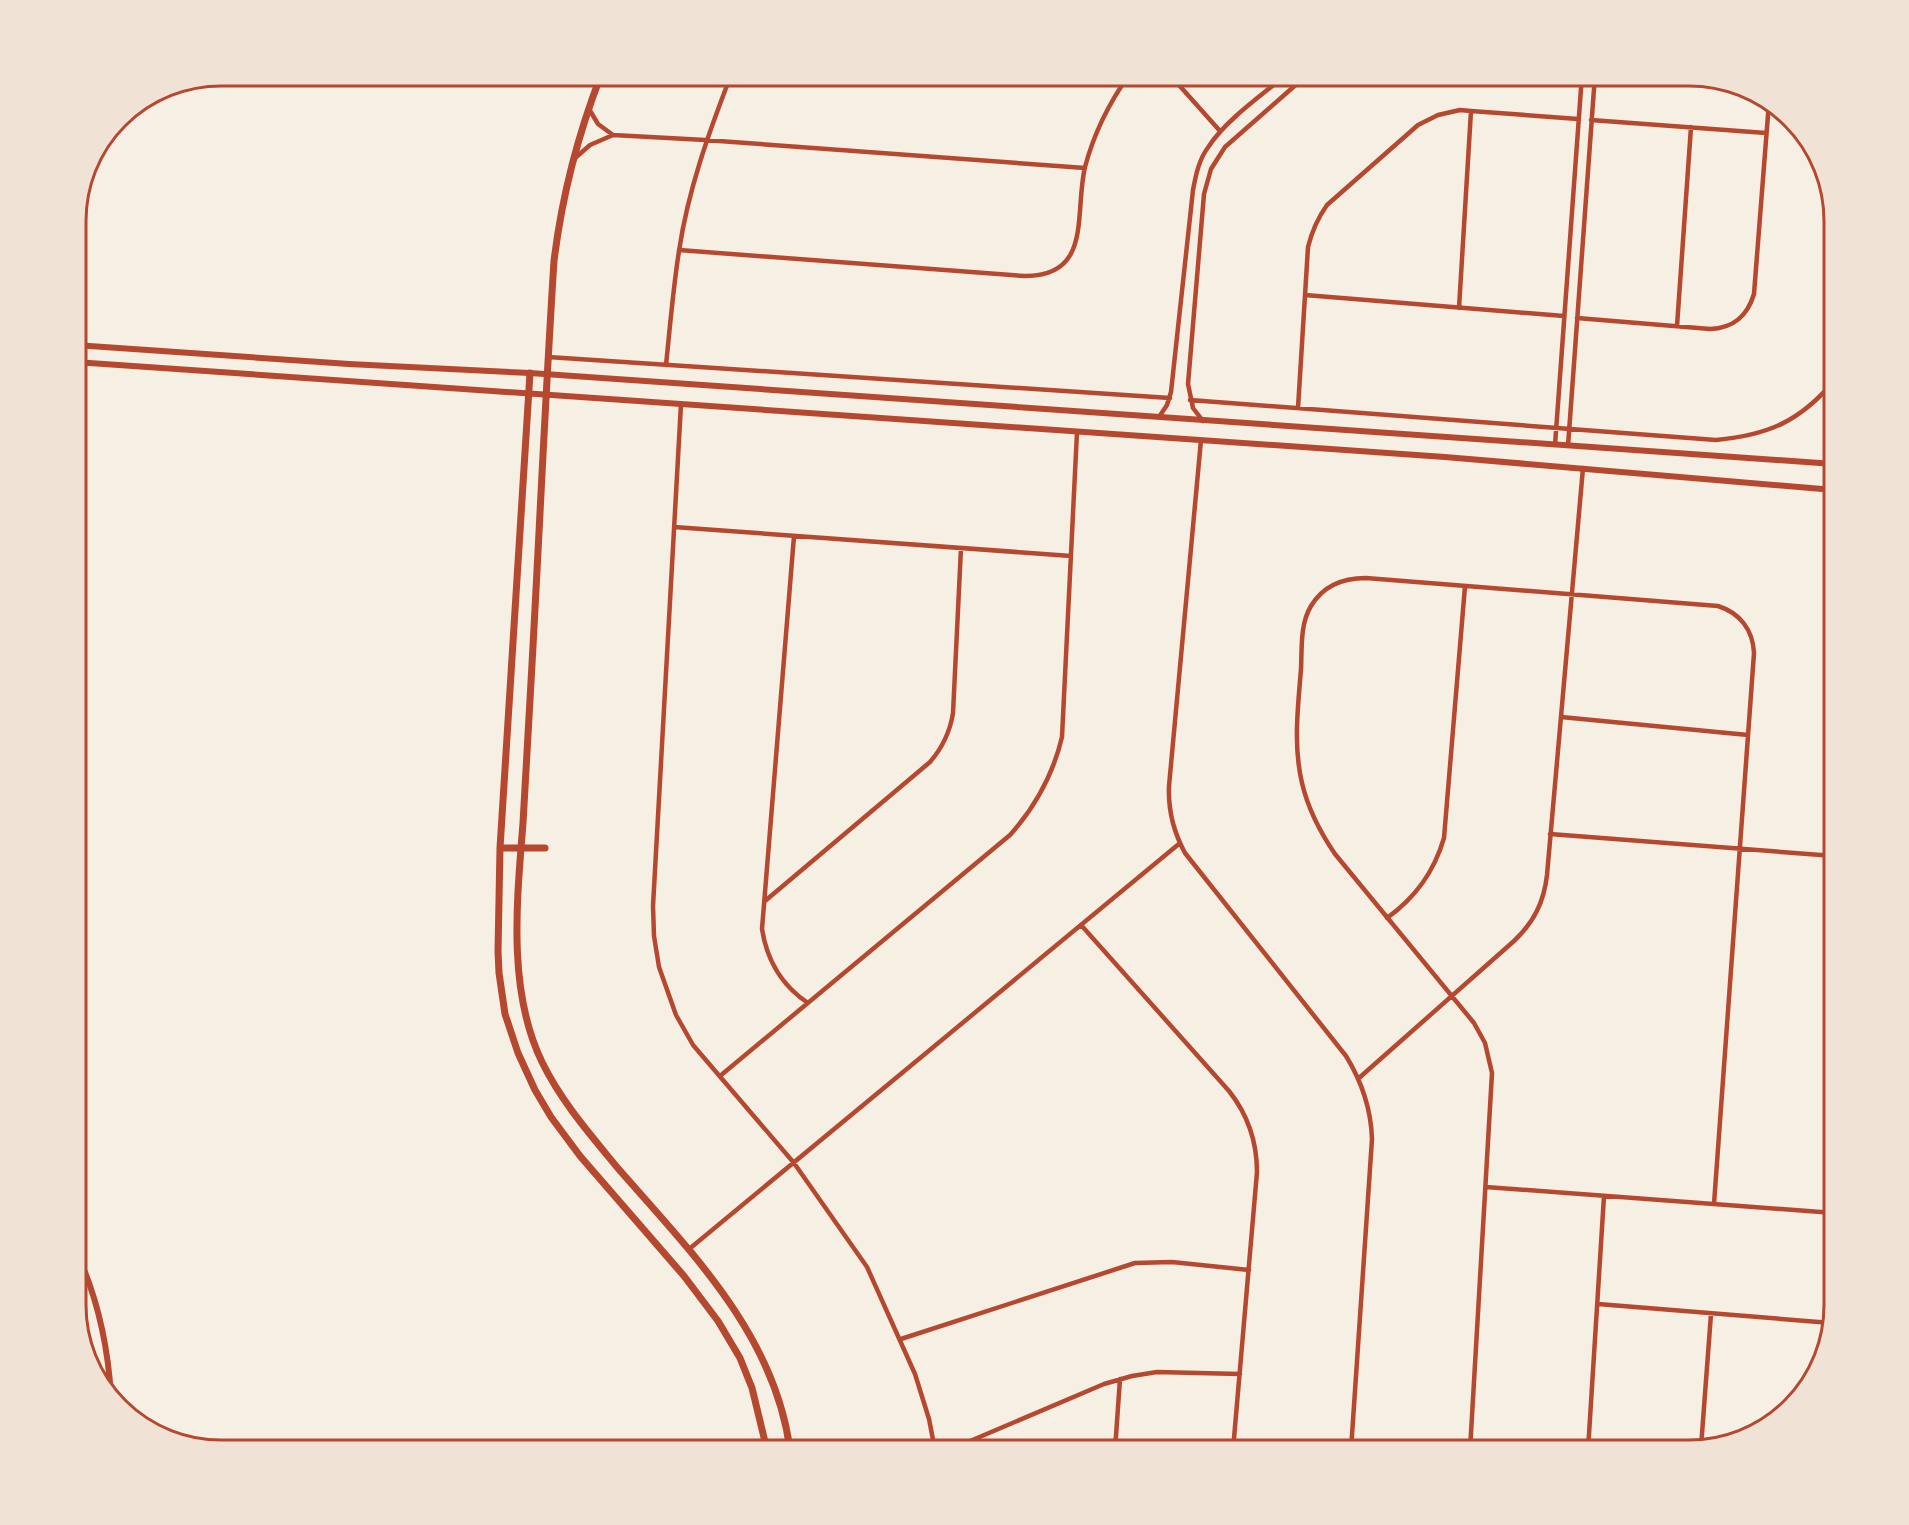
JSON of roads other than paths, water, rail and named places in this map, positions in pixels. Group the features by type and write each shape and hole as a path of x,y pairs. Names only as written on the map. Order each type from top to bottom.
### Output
{"main road":[{"path":"597,86 571,163 563,195 554,261 521,848 519,971 528,1026 539,1054 563,1098 589,1133 727,1299 762,1355 776,1388 788,1440"},
{"path":"530,373 500,848 499,973 505,1014 518,1053 535,1090 551,1117 592,1170 684,1276 718,1321 740,1358 752,1388 765,1440"},
{"path":"500,848 545,848"}],"street":[{"path":"679,250 1037,276 1049,273 1061,266 1076,245 1079,201 1085,168 1103,117 1122,85"},
{"path":"1179,85 1220,131"},
{"path":"1159,417 1170,398 1196,174 1201,159 1220,131 1274,85"},
{"path":"1203,421 1193,408 1188,384 1207,181 1214,163 1225,147 1295,85"},
{"path":"1555,445 1581,85"},
{"path":"1568,446 1594,85"},
{"path":"666,365 679,250 705,140 726,86"},
{"path":"588,108 598,123 613,135"},
{"path":"1298,408 1310,239 1318,218 1327,205 1418,125 1438,115 1471,111 1578,119"},
{"path":"1459,308 1471,111"},
{"path":"1577,318 1710,329 1733,324 1743,316 1754,294 1768,111"},
{"path":"1591,120 1766,133"},
{"path":"1677,326 1691,127"},
{"path":"571,163 590,146 613,135 1085,168"},
{"path":"1305,295 1564,316"},
{"path":"86,346 349,364 547,374 1824,463"},
{"path":"548,357 1170,398"},
{"path":"86,363 1201,440 1583,468 1824,489"},
{"path":"1190,400 1716,440 1744,437 1772,429 1797,416 1824,392"},
{"path":"681,404 653,906 654,936 664,984 676,1015 693,1045 794,1162 867,1267 901,1339 923,1396 933,1440"},
{"path":"720,1076 1010,835 1041,794 1054,766 1062,737 1077,432"},
{"path":"1201,440 1169,786 1170,810 1180,843 1191,862 1346,1056 1359,1078 1367,1102 1372,1139 1352,1440"},
{"path":"1359,1078 1514,941 1536,914 1546,885 1583,468"},
{"path":"674,527 1071,556"},
{"path":"794,536 762,929 770,959 786,985 808,1003"},
{"path":"765,901 930,762 946,739 953,713 961,548"},
{"path":"1471,1440 1492,1073 1480,1033 1326,842 1313,815 1303,785 1296,738 1305,621 1311,606 1322,593 1335,584 1350,579 1365,578 1718,606 1736,615 1750,632 1754,646 1714,1204"},
{"path":"1387,918 1407,903 1423,884 1435,863 1444,838 1465,586"},
{"path":"1561,717 1748,735"},
{"path":"1550,834 1824,855"},
{"path":"688,1250 1180,843"},
{"path":"1081,925 1229,1091 1244,1112 1253,1137 1257,1161 1234,1440"},
{"path":"1486,1187 1824,1212"},
{"path":"1589,1440 1604,1196"},
{"path":"901,1339 1135,1263 1166,1262 1249,1270"},
{"path":"86,1274 97,1308 110,1382"},
{"path":"1598,1304 1822,1322"},
{"path":"1702,1438 1712,1314"},
{"path":"973,1440 1120,1379 1157,1372 1240,1374"},
{"path":"1116,1440 1120,1379"}]}
